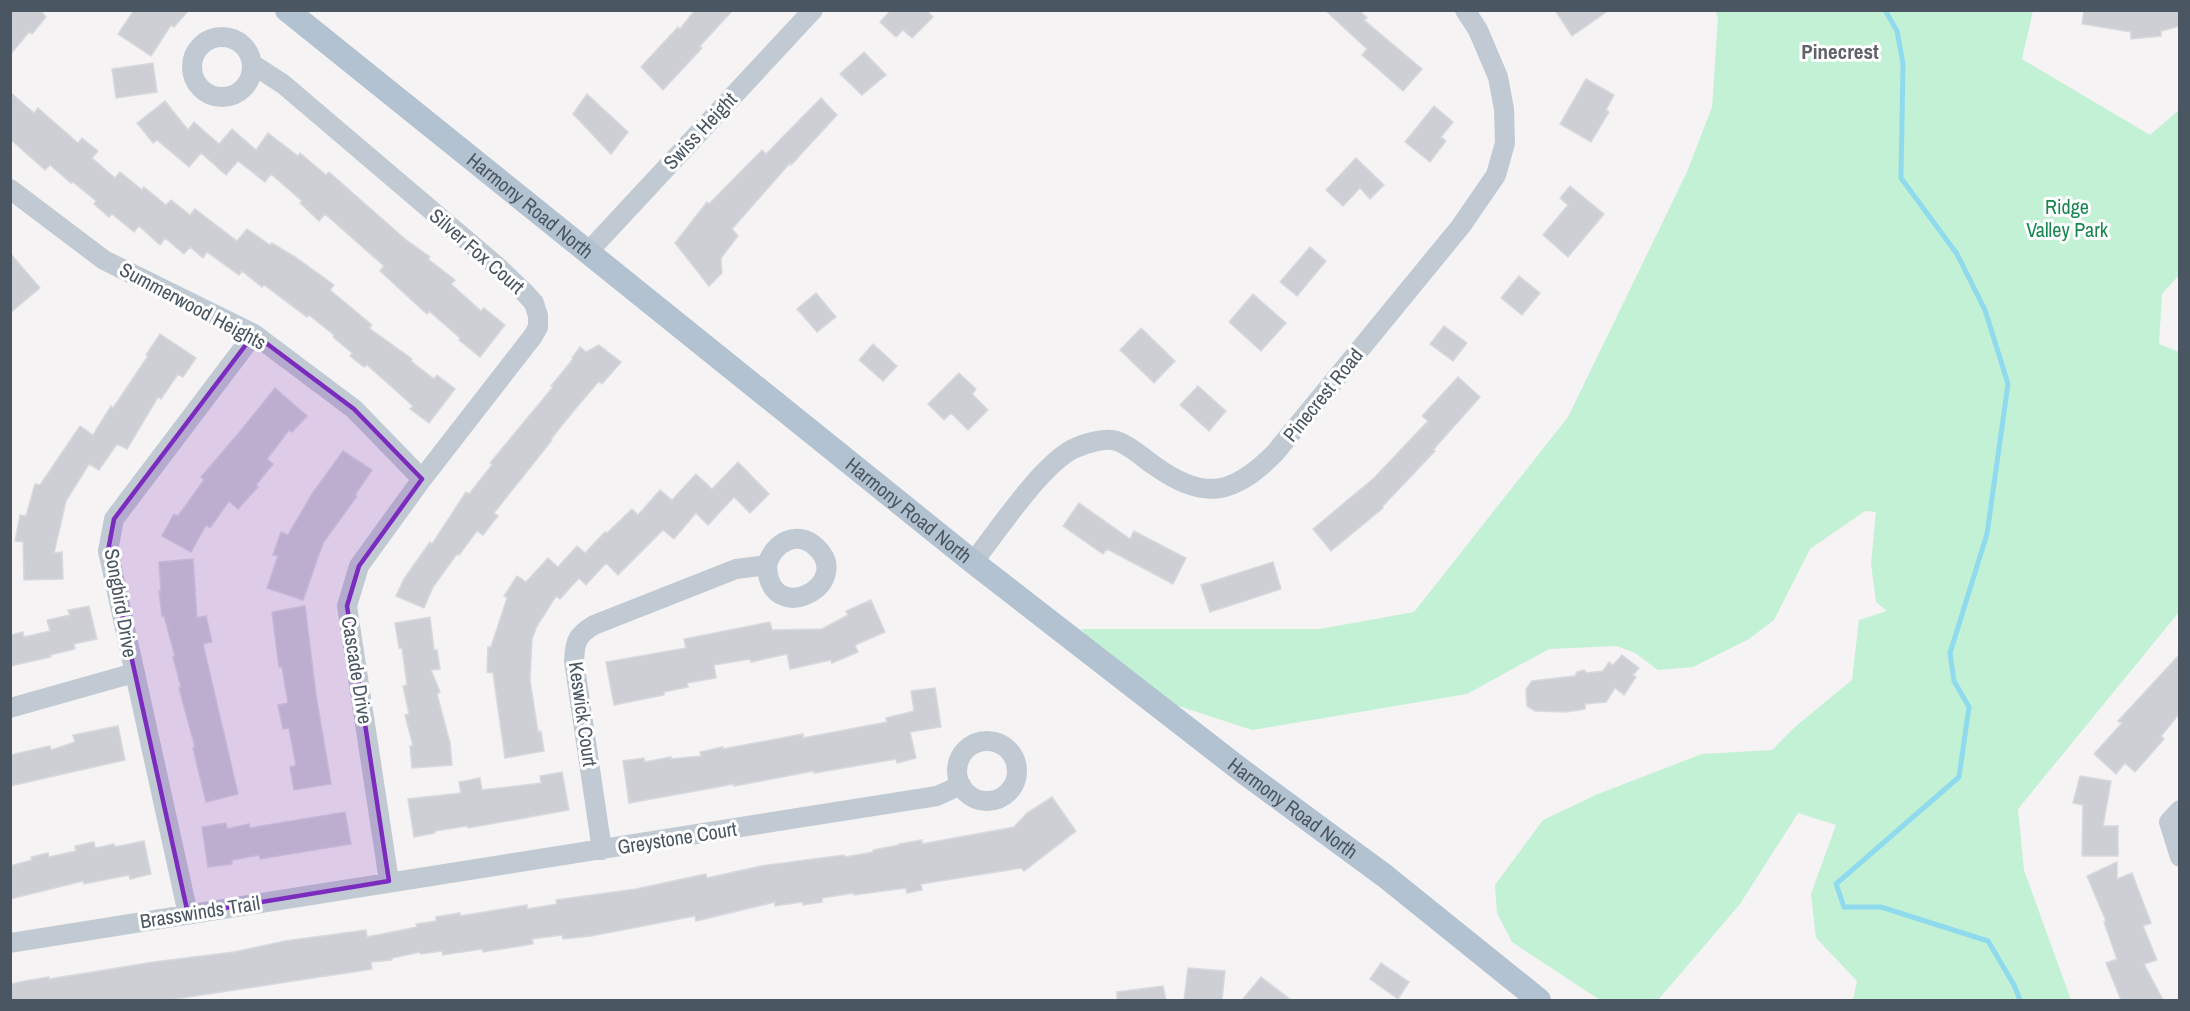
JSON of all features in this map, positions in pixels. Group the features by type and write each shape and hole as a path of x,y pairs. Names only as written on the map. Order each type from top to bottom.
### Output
{"main road":[{"name":"Harmony Road North","path":"287,10 973,562 1241,770 1385,876 1539,1000"}],"street":[{"name":"Swiss Height","path":"588,252 813,10"},
{"name":"Pinecrest Road","path":"973,562 1052,465 1072,449 1095,442 1115,440 1170,477 1192,486 1214,490 1236,484 1257,471 1275,453 1461,226 1496,175 1505,143 1504,109 1498,77 1478,30 1465,10"},
{"name":"Silver Fox Court","path":"252,64 283,84 498,267 534,303 538,327 533,336 422,479"},
{"name":"Summerwood Heights","path":"10,189 104,260 254,334 354,409 422,479"},
{"name":"Songbird Drive","path":"188,914 108,551 114,519 254,334"},
{"name":"Cascade Drive","path":"389,881 347,606 359,566 422,479"},
{"name":"Keswick Court","path":"602,850 574,662 575,646 581,633 594,625 736,569 766,565"},
{"path":"10,708 134,673"},
{"name":"Greystone Court","path":"389,881 602,850 937,796 961,785"},
{"path":"2180,810 2169,822 2180,857"},
{"name":"Brasswinds Trail","path":"10,943 389,881"}],"highlighted area":[{"path":"254,334 354,409 422,479 359,566 347,606 389,881 188,914 108,551 114,519"}],"green space":[{"name":"Ridge Valley Park","path":"1716,11 2033,11 2022,59 2150,135 2179,110 2179,275 2162,294 2159,344 2179,352 2179,612 2018,809 2024,870 2071,1000 1853,1000 1857,981 1816,938 1811,894 1836,825 1798,813 1740,904 1658,1000 1600,1000 1512,942 1497,913 1495,885 1543,820 1598,794 1702,754 1772,750 1796,726 1852,680 1859,620 1887,611 1876,602 1871,564 1876,512 1865,511 1810,549 1774,620 1749,639 1693,667 1658,670 1635,653 1617,646 1549,649 1467,694 1252,730 1124,688 1081,629 1320,629 1414,612 1568,417 1687,172 1712,107 1718,18"}],"building":[{"path":"10,10 40,10 46,17 32,34 29,32 10,55"},
{"path":"134,10 189,10 174,27 171,25 151,56 118,34"},
{"path":"695,10 733,10 663,90 641,67 678,27 680,29"},
{"path":"891,10 926,10 933,17 912,38 903,30 896,37 880,22"},
{"path":"1325,10 1359,10 1367,18 1364,20 1422,69 1403,91 1362,55 1367,49"},
{"path":"1555,10 1609,10 1572,36"},
{"path":"2084,10 2180,10 2180,26 2161,31 2161,36 2131,39 2131,32 2082,24"},
{"path":"864,52 886,75 862,95 840,74"},
{"path":"153,63 157,92 116,98 112,69"},
{"path":"1586,79 1614,95 1606,110 1609,112 1591,142 1560,124"},
{"path":"10,92 34,113 38,108 78,143 82,138 98,151 92,158 115,178 120,172 142,190 144,187 166,205 171,200 190,215 195,209 237,241 247,229 270,245 272,243 295,257 334,285 330,290 372,325 369,328 412,359 411,361 434,379 437,375 455,389 429,423 410,409 413,406 367,365 364,367 350,356 352,353 333,337 334,335 264,285 262,287 242,271 239,275 207,252 203,258 190,247 184,254 165,238 160,245 139,226 134,232 112,214 109,217 94,204 96,201 73,182 71,183 50,165 45,170 10,139"},
{"path":"587,94 628,132 611,154 573,114"},
{"path":"821,98 837,115 791,165 790,163 732,229 738,236 721,258 722,273 709,286 675,243 707,202 709,204 762,150 766,154"},
{"path":"165,101 188,130 194,122 219,144 232,129 256,150 268,133 298,156 300,153 326,175 329,172 405,239 430,257 428,259 455,280 451,284 481,311 484,308 505,325 480,357 429,311 427,314 380,271 384,266 325,214 319,221 300,203 302,201 271,174 265,182 238,161 226,175 201,153 189,167 157,140 153,143 137,123"},
{"path":"1434,106 1453,122 1441,137 1446,141 1430,162 1405,142"},
{"path":"1356,158 1384,185 1370,199 1360,188 1343,206 1326,190"},
{"path":"1570,186 1604,214 1568,257 1543,235 1568,205 1560,198"},
{"path":"1310,247 1326,261 1297,296 1280,282"},
{"path":"10,253 40,288 10,313"},
{"path":"1519,276 1540,293 1522,315 1501,298"},
{"path":"816,293 836,317 817,332 797,309"},
{"path":"1253,294 1286,323 1261,351 1229,322"},
{"path":"1444,326 1467,343 1453,361 1430,344"},
{"path":"1141,328 1175,361 1154,383 1120,350"},
{"path":"160,334 196,358 183,377 178,374 161,399 158,397 127,449 117,444 99,470 89,464 66,501 54,553 62,552 63,579 24,580 23,542 15,541 20,515 26,516 35,484 40,485 80,426 93,435 148,356 146,355"},
{"path":"873,344 897,366 883,381 859,360"},
{"path":"599,345 621,362 602,384 599,381 551,439 494,513 498,516 483,535 477,531 459,555 457,554 433,587 424,608 396,596 404,579 430,542 432,544 466,492 469,494 492,465 490,463 553,387 551,386 580,347 586,352"},
{"path":"959,373 976,389 972,394 988,410 968,430 951,413 944,420 928,404"},
{"path":"1458,377 1480,397 1383,508 1331,551 1313,529 1374,478 1428,421 1422,416"},
{"path":"1198,386 1226,411 1209,431 1180,405"},
{"path":"275,388 307,416 292,432 289,430 267,459 273,464 256,485 258,487 238,509 229,501 210,528 206,525 191,552 162,536 174,514 178,516 204,480 201,477"},
{"path":"343,451 372,470 355,495 357,496 323,543 303,600 267,588 278,556 273,555 281,532 288,535 312,494"},
{"path":"738,462 769,494 750,513 734,497 708,525 696,513 674,539 663,530 618,575 606,563 586,585 579,578 560,599 556,596 537,626 532,639 530,680 538,732 541,731 544,751 505,758 493,673 487,672 488,647 491,647 507,598 504,596 517,576 526,582 548,558 558,567 577,546 585,553 632,509 638,515 660,490 672,500 696,474 712,489"},
{"path":"1079,503 1130,539 1134,531 1186,558 1173,584 1107,549 1103,554 1063,526"},
{"path":"193,559 197,618 206,616 212,642 203,644 238,794 206,802 193,748 195,747 179,688 181,687 173,657 175,656 164,616 162,616 159,591 161,591 159,562"},
{"path":"1273,562 1281,589 1210,612 1201,585"},
{"path":"871,600 885,632 855,645 858,652 832,663 831,660 790,669 787,654 751,662 750,659 714,665 716,678 687,683 688,687 664,692 664,695 614,705 606,662 686,648 684,639 770,622 772,630 822,629 848,615 846,611"},
{"path":"89,606 97,639 74,644 75,649 50,655 51,657 10,666 10,635 23,632 24,637 50,631 47,620 70,615 68,610"},
{"path":"305,606 316,695 331,784 294,790 290,767 296,765 289,728 283,729 278,705 288,703 282,667 279,667 272,612"},
{"path":"430,617 434,650 437,650 440,669 431,670 440,692 437,694 450,743 452,765 412,768 410,746 413,746 405,715 409,714 403,686 407,685 402,648 399,648 395,623"},
{"path":"2180,654 2180,713 2161,736 2164,739 2135,772 2125,763 2116,774 2094,754 2122,723 2118,721"},
{"path":"1622,655 1639,668 1633,675 1636,677 1624,695 1615,688 1606,702 1585,704 1585,709 1566,712 1535,711 1527,706 1526,689 1532,681 1575,676 1577,672 1584,670 1587,673 1603,671 1609,662 1613,665"},
{"path":"935,688 941,727 910,732 916,758 897,763 896,759 814,773 814,771 629,803 623,761 644,758 645,762 671,757 671,759 701,756 700,752 723,747 723,749 803,734 803,738 887,722 886,718 914,711 911,691"},
{"path":"118,726 125,760 10,786 10,755 50,746 51,750 75,742 73,735"},
{"path":"562,772 569,810 468,828 467,826 435,831 435,833 414,837 408,799 461,793 459,782 480,778 482,790 541,783 540,776"},
{"path":"2080,776 2111,781 2103,826 2118,826 2118,856 2082,856 2083,805 2073,803"},
{"path":"1052,797 1076,831 1024,871 1021,868 921,884 922,890 907,893 906,888 822,898 822,902 803,905 802,902 775,906 775,902 696,921 695,916 591,936 563,939 562,935 532,939 533,944 483,952 482,949 443,955 442,951 421,954 420,952 392,958 392,960 371,962 372,969 169,1000 10,1000 10,984 25,981 234,952 285,941 366,930 367,937 417,927 416,924 436,921 436,917 460,913 460,916 527,905 527,909 557,904 556,900 636,889 706,874 707,878 761,866 844,855 845,857 899,844 922,840 922,844 1014,827 1027,813"},
{"path":"345,812 351,844 260,859 259,855 232,860 232,864 208,867 202,827 226,823 227,829 249,824 250,828"},
{"path":"144,841 151,874 130,879 129,875 84,884 83,881 10,899 10,866 48,853 49,857 76,851 75,846 94,842 95,848 114,844 115,847"},
{"path":"2117,862 2117,879 2132,873 2151,923 2143,926 2157,960 2144,964 2163,1000 2121,1000 2106,963 2117,959 2104,922 2106,921 2087,876"},
{"path":"1381,963 1409,982 1398,999 1370,979"},
{"path":"1188,968 1225,971 1222,1000 1184,1000"},
{"path":"1261,977 1291,1000 1242,1000"},
{"path":"1163,986 1166,1000 1117,1000 1117,992"}],"waterway":[{"path":"1885,10 1897,31 1903,64 1901,178 1957,254 1985,310 2008,384 1987,534 1950,653 1954,681 1969,707 1959,777 1836,884 1844,907 1881,907 1988,941 2014,985 2020,1000"}],"district":[{"name":"Pinecrest","path":"1840,52"}]}
